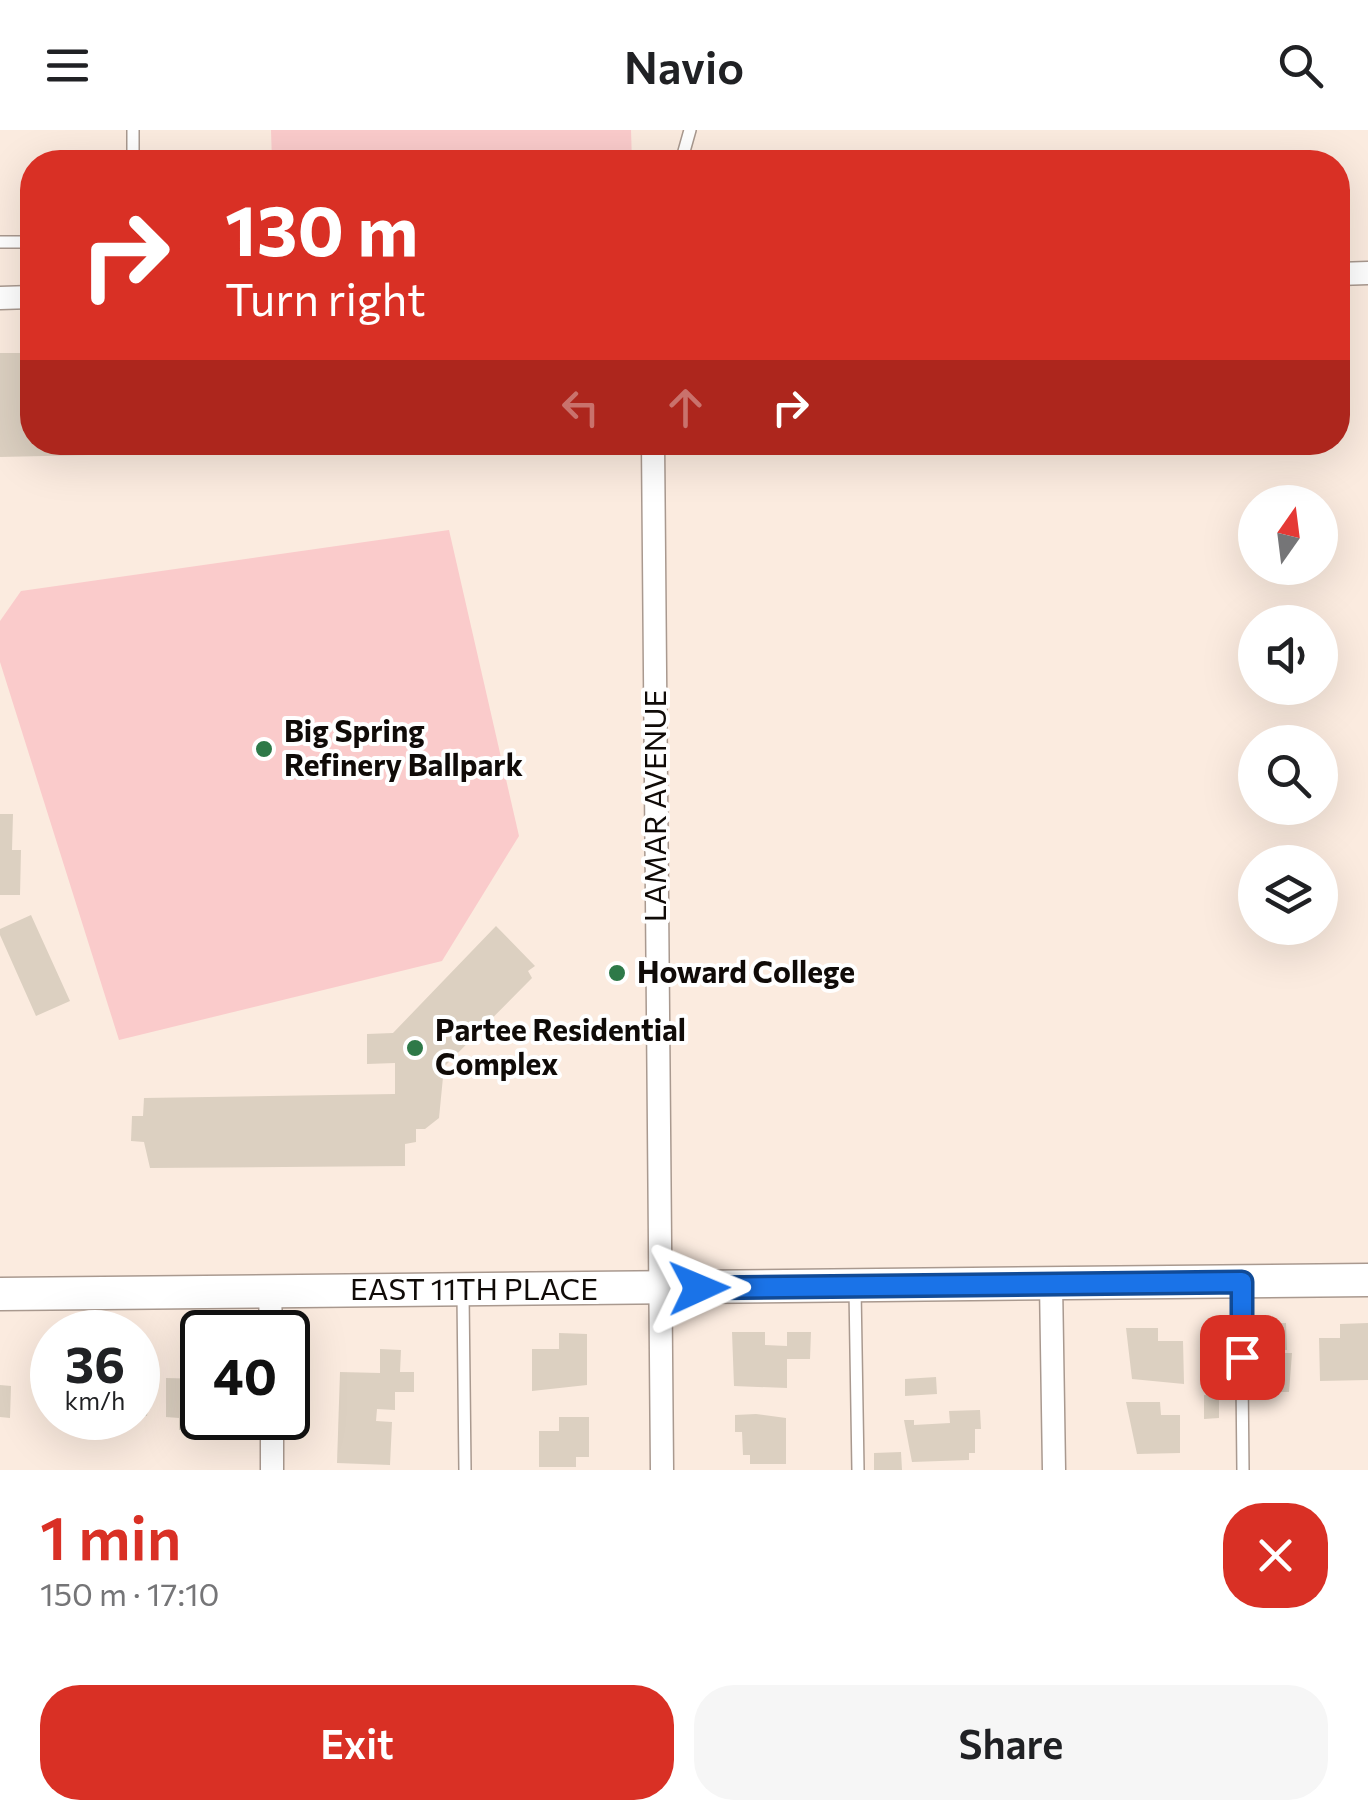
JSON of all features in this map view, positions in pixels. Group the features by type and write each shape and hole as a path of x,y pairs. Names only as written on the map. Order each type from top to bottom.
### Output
{"street":[{"name":"LAMAR AVENUE","path":"654,455 662,1470"},
{"name":"EAST 11TH PLACE","path":"0,1294 1368,1280"},
{"path":"1051,1284 1054,1470"},
{"path":"270,1290 270,1310"},
{"path":"272,1440 272,1470"}],"lane":[{"path":"1242,1282 1243,1470"},
{"path":"856,1286 858,1470"},
{"path":"463,1290 465,1470"}],"shaded area":[{"path":"271,130 631,130 632,150 272,150"},
{"name":"Big Spring Refinery Ballpark","path":"449,530 519,836 442,961 119,1040 0,662 0,621 21,591"}],"building":[{"path":"0,353 20,353 20,455 91,455 0,457"},
{"path":"0,814 13,814 12,850 21,850 20,895 0,895"},
{"path":"31,915 70,1001 36,1016 0,935 0,929"},
{"name":"Partee Residential Complex","path":"496,926 535,966 528,971 532,978 444,1067 439,1118 425,1129 416,1129 416,1142 405,1144 405,1166 150,1168 144,1142 131,1141 132,1116 143,1116 144,1098 395,1094 395,1063 367,1064 367,1034 393,1033"},
{"path":"1286,1323 1287,1350 1261,1350 1260,1324"},
{"path":"1368,1323 1368,1380 1320,1381 1319,1338 1340,1338 1340,1324"},
{"path":"1126,1328 1158,1328 1158,1341 1183,1341 1184,1384 1132,1379"},
{"path":"732,1332 765,1332 765,1345 787,1346 787,1332 811,1332 810,1359 787,1359 787,1388 734,1386"},
{"path":"559,1333 587,1334 587,1385 532,1391 532,1349 559,1349"},
{"path":"380,1349 401,1350 400,1372 414,1372 414,1392 395,1392 395,1410 377,1409 376,1421 392,1422 390,1465 337,1463 340,1372 380,1373"},
{"path":"1266,1353 1292,1353 1289,1392 1263,1392"},
{"path":"936,1377 937,1394 905,1396 905,1379"},
{"path":"166,1378 180,1378 180,1430 179,1418 166,1417"},
{"path":"0,1385 11,1386 10,1418 0,1417"},
{"path":"1204,1395 1219,1395 1219,1418 1204,1419"},
{"path":"1126,1402 1160,1402 1161,1415 1180,1415 1180,1453 1137,1454"},
{"path":"980,1410 981,1429 975,1429 975,1453 969,1453 969,1460 912,1462 904,1420 914,1420 914,1425 950,1423 949,1411"},
{"path":"735,1415 786,1418 786,1464 750,1464 750,1455 743,1455 742,1432 735,1432"},
{"path":"559,1417 589,1417 589,1457 576,1457 576,1467 539,1467 539,1431 559,1431"},
{"path":"901,1452 902,1470 874,1470 874,1453"}],"place":[{"name":"Big Spring Refinery Ballpark","path":"264,749"},
{"name":"Howard College","path":"617,973"},
{"name":"Partee Residential Complex","path":"415,1048"}],"route":[{"path":"699,1288 1242,1282 1242,1357"}]}
